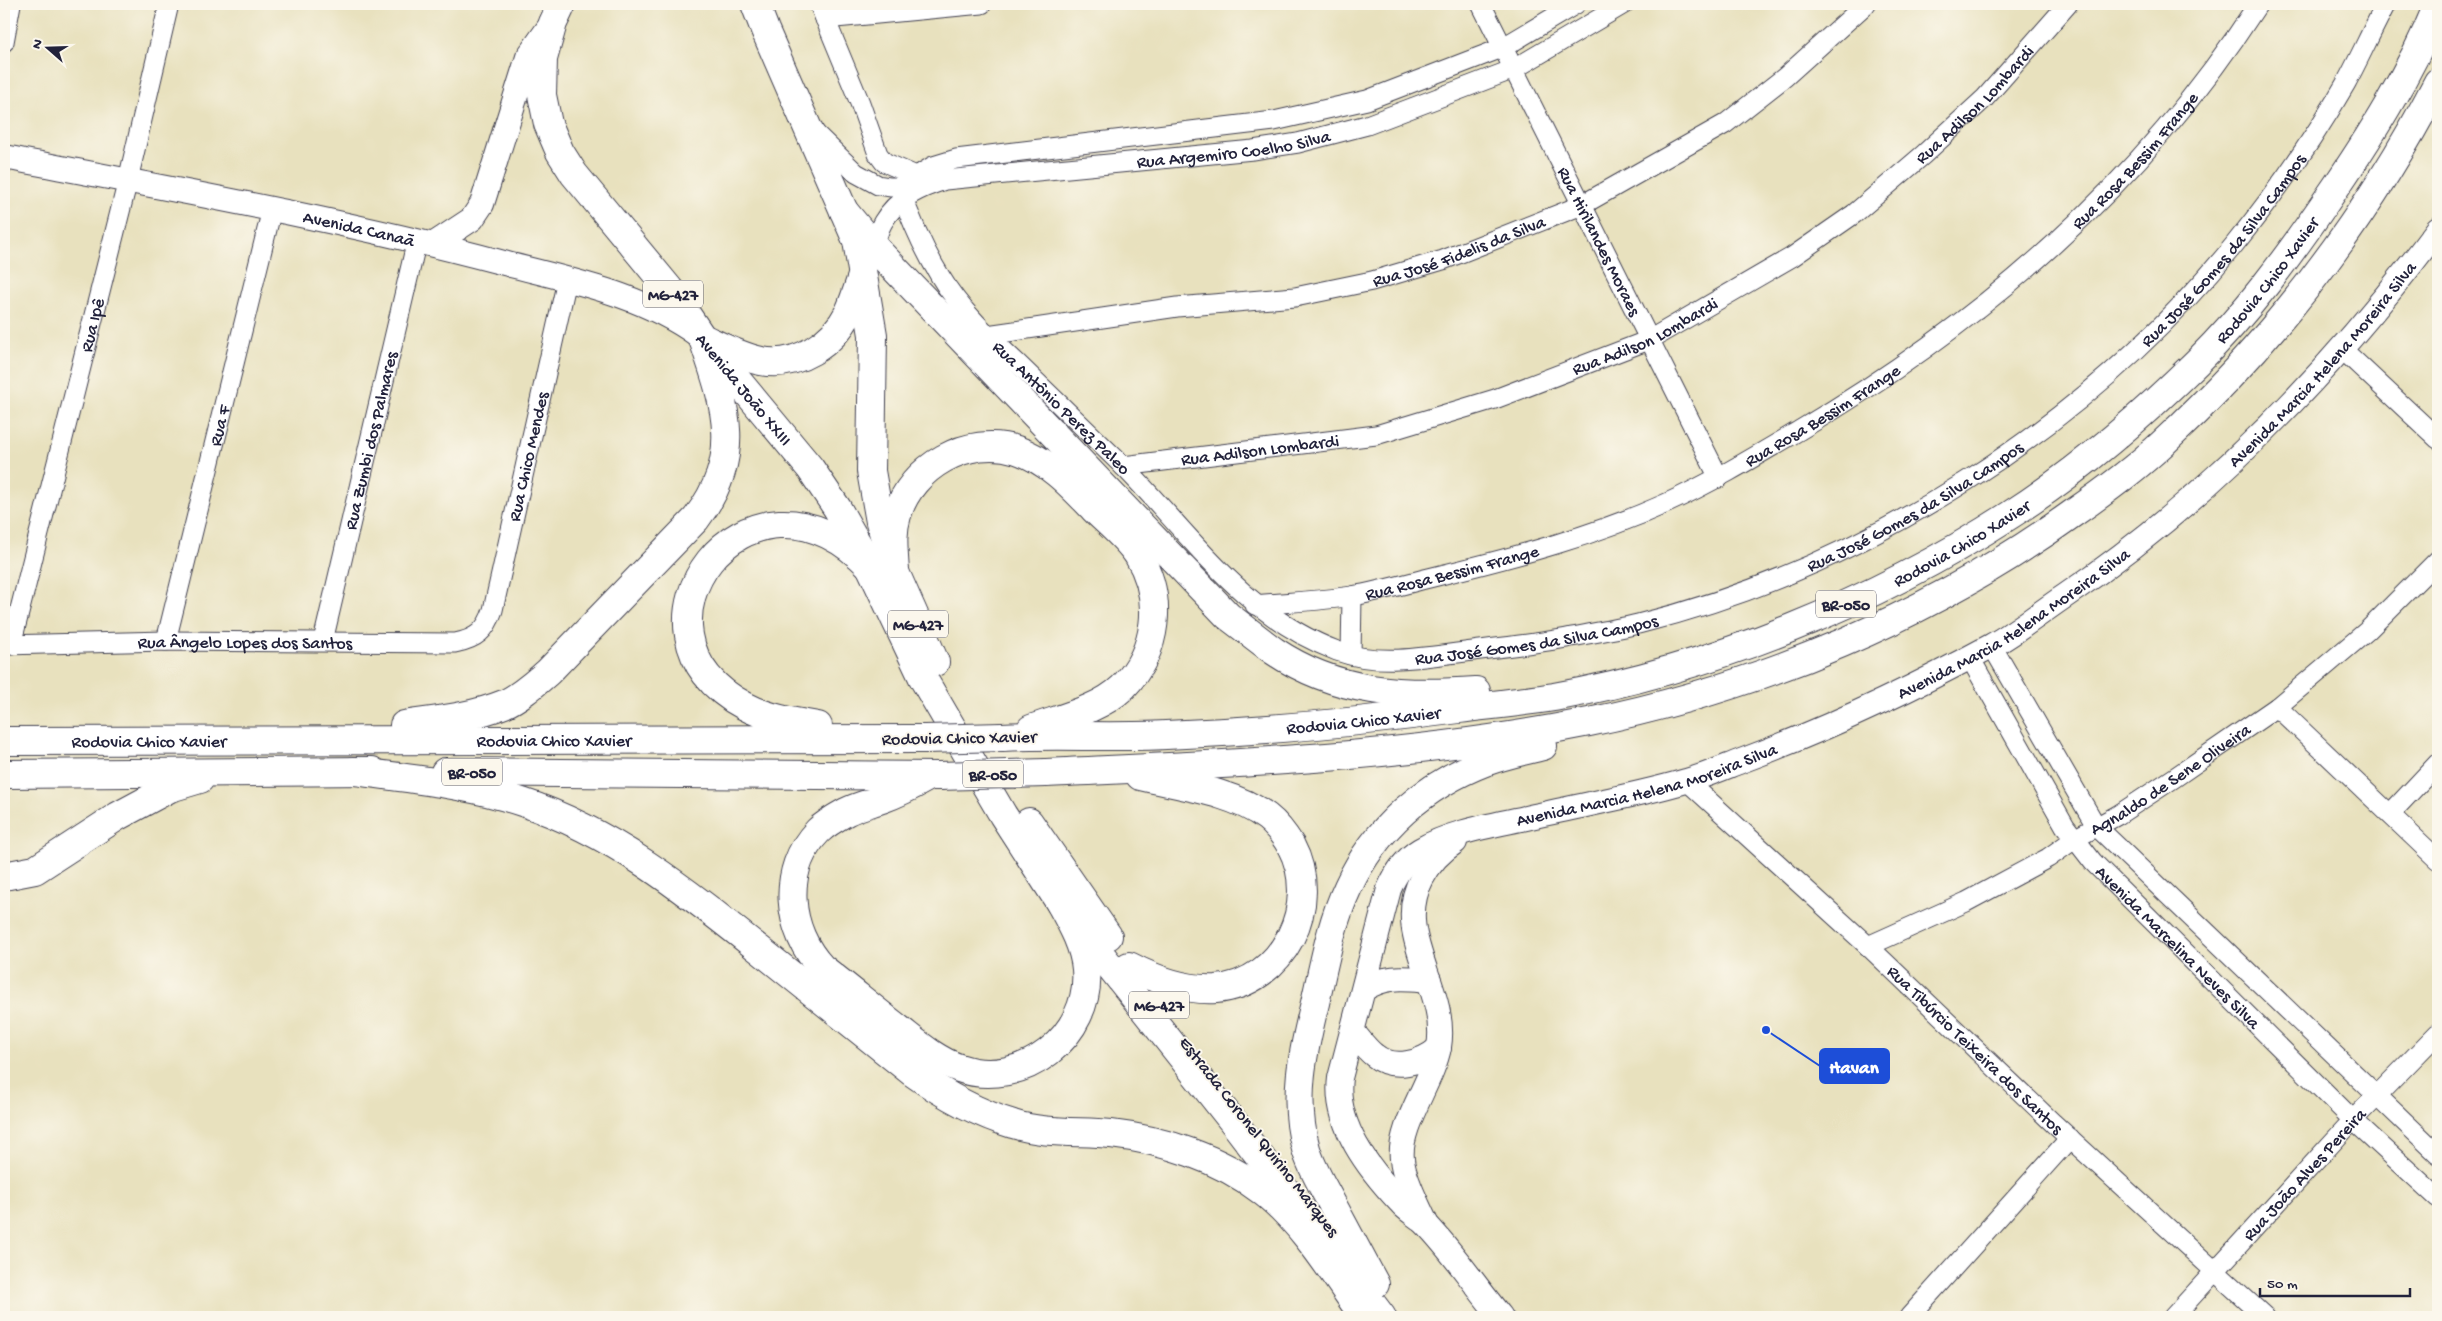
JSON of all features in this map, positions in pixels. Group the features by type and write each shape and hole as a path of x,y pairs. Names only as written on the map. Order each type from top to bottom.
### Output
{"main road":[{"name":"MG-427","path":"734,4 765,30"},
{"name":"MG-427","path":"755,4 857,241 873,335 871,471 880,522 883,569 932,678"},
{"name":"Rodovia Chico Xavier","path":"4,741 924,739 1164,735 1379,720 1554,696 1686,665 1862,598 1933,560 2010,515 2072,470 2138,416 2200,360 2260,291 2305,232 2354,161 2388,106 2430,26 2438,5"},
{"name":"Avenida João XXIII","path":"558,13 543,59 542,95 548,124 560,152 574,174 670,290 703,339 810,468 837,508 883,569"},
{"name":"Rodovia Chico Xavier","path":"4,774 354,771 935,776 1046,772 1280,761 1396,751 1572,725 1662,704 1781,668 1872,630 1948,594 2029,545 2102,493 2162,444 2224,382 2282,317 2333,252 2380,184 2438,82"},
{"path":"844,211 874,248 1228,616 1275,651 1306,668 1353,687 1403,693 1553,686 1686,665"},
{"path":"703,339 743,356 762,361 782,363 802,357 820,346 838,329 848,313 863,272"},
{"path":"323,739 448,718 505,703 525,691 548,672 689,526 709,502 717,484 724,462 726,442 726,418 722,396 703,339"},
{"path":"886,738 768,716 746,707 729,697 714,683 694,652 689,634 690,597 697,578 715,552 742,534 771,525 785,524 813,528 844,542 883,569 893,544 896,521 903,501 914,483 944,457 961,450 979,446 1015,449 1050,466 1064,478 1137,553 1152,587 1155,607 1152,634 1143,661 1122,688 1089,708 1006,737"},
{"name":"Estrada Coronel Quirino Marques","path":"932,678 1003,815 1060,903 1238,1128 1382,1317"},
{"name":"Estrada Coronel Quirino Marques","path":"932,678 1129,966 1401,1317"},
{"path":"1374,1284 1314,1169 1306,1149 1300,1119 1299,1090 1302,1058 1334,926 1348,886 1386,830 1407,808 1433,788 1486,762 1567,740 1662,704"},
{"path":"1113,769 1242,803 1268,817 1286,837 1297,858 1303,879 1303,901 1297,925 1288,944 1275,960 1258,974 1238,984 1218,988 1181,986 1148,976 1129,966"},
{"path":"4,876 35,870 118,816 170,788 229,771"},
{"path":"354,771 438,782 522,802 601,836 638,858 711,910 912,1072 944,1094 981,1112 1014,1125 1046,1130 1111,1134 1150,1140 1188,1151 1242,1177 1262,1190 1284,1210 1364,1317"},
{"path":"935,776 904,791 848,811 818,830 805,848 792,884 792,903 795,921 801,938 810,955 822,968 944,1062 979,1074 1016,1069 1033,1063 1048,1054 1062,1041 1079,1009 1086,971 1084,954 1060,903"}],"street":[{"path":"4,42 11,4"},
{"name":"Rua Ipê","path":"7,645 128,180 169,4"},
{"path":"919,182 884,162 878,154 860,103 822,11 982,4"},
{"name":"Rua Hirilandes Moraes","path":"1481,4 1719,478"},
{"name":"Rua Argemiro Coelho Silva","path":"863,272 883,222 901,193 919,182 933,166 956,159 1274,121 1367,100 1502,48 1576,4"},
{"name":"Rua Argemiro Coelho Silva","path":"919,182 1298,144 1367,125 1514,69 1624,4"},
{"name":"Rua José Fidelis da Silva","path":"987,335 1177,307 1295,297 1372,281 1443,260 1582,206 1725,124 1785,76 1866,4"},
{"name":"Rua Adilson Lombardi","path":"1123,466 1376,435 1495,399 1649,340 1792,257 1854,214 1985,98 2068,4"},
{"name":"Rua Rosa Bessim Frange","path":"1256,605 1352,596 1543,549 1665,504 1719,478 1868,390 2017,279 2108,194 2186,104 2258,4"},
{"name":"Rua José Gomes da Silva Campos","path":"1256,605 1280,623 1308,639 1350,655 1372,659 1408,659 1543,642 1639,624 1771,581 1847,548 1958,488 2026,440 2097,385 2162,324 2234,246 2295,164 2345,84 2386,4"},
{"name":"Avenida João XXIII","path":"426,242 472,219 482,204 528,57 558,13"},
{"path":"809,128 856,173 878,185 901,193"},
{"name":"Avenida Canaã","path":"4,157 272,209 426,242 567,280 651,306 703,339"},
{"name":"Rua Antônio Perez Paleo","path":"901,193 939,276 958,302 987,335 1123,466 1232,585 1256,605"},
{"name":"Rua F","path":"166,641 272,209"},
{"name":"Avenida Marcia Helena Moreira Silva","path":"1426,1224 1401,1203 1370,1165 1344,1120 1338,1092 1389,889 1396,874 1405,862 1418,851 1433,843 1473,830 1687,781 1796,741 1877,704 1968,656 1992,646 2092,577 2152,532 2221,474 2280,417 2343,350 2393,290 2438,230"},
{"name":"Rua Zumbi dos Palmares","path":"324,641 426,242"},
{"name":"Rua Chico Mendes","path":"483,631 493,610 567,280"},
{"path":"2343,350 2438,439"},
{"name":"Agnaldo de Sene Oliveira","path":"1868,946 1966,902 2048,858 2076,838 2118,815 2174,778 2277,706 2366,631 2438,560"},
{"path":"1350,655 1352,596"},
{"name":"Rua Ângelo Lopes dos Santos","path":"7,645 166,641 454,643 474,638 483,631"},
{"name":"Avenida Marcelina Neves Silva","path":"1992,646 2096,826 2438,1154"},
{"name":"Avenida Marcelina Neves Silva","path":"1968,656 2065,826 2093,862 2353,1120 2438,1198"},
{"path":"2277,706 2438,860"},
{"path":"2390,814 2438,763"},
{"name":"Rua Tibúrcio Teixeira dos Santos","path":"1687,781 1868,946 2070,1138 2265,1317"},
{"name":"Avenida Marcia Helena Moreira Silva","path":"1426,1224 1404,1170 1402,1148 1439,1048 1439,1021 1429,980 1413,933 1412,916 1417,888 1433,861 1445,849 1473,830"},
{"path":"1364,989 1375,982 1393,978 1429,980"},
{"path":"1353,1032 1374,1056 1391,1063 1423,1059 1439,1048"},
{"name":"Rua João Alves Pereira","path":"2172,1317 2216,1272 2376,1095 2438,1033"},
{"path":"1909,1317 2070,1138"},
{"path":"1426,1224 1501,1317"}],"place":[{"name":"Havan","path":"1766,1030"}]}
